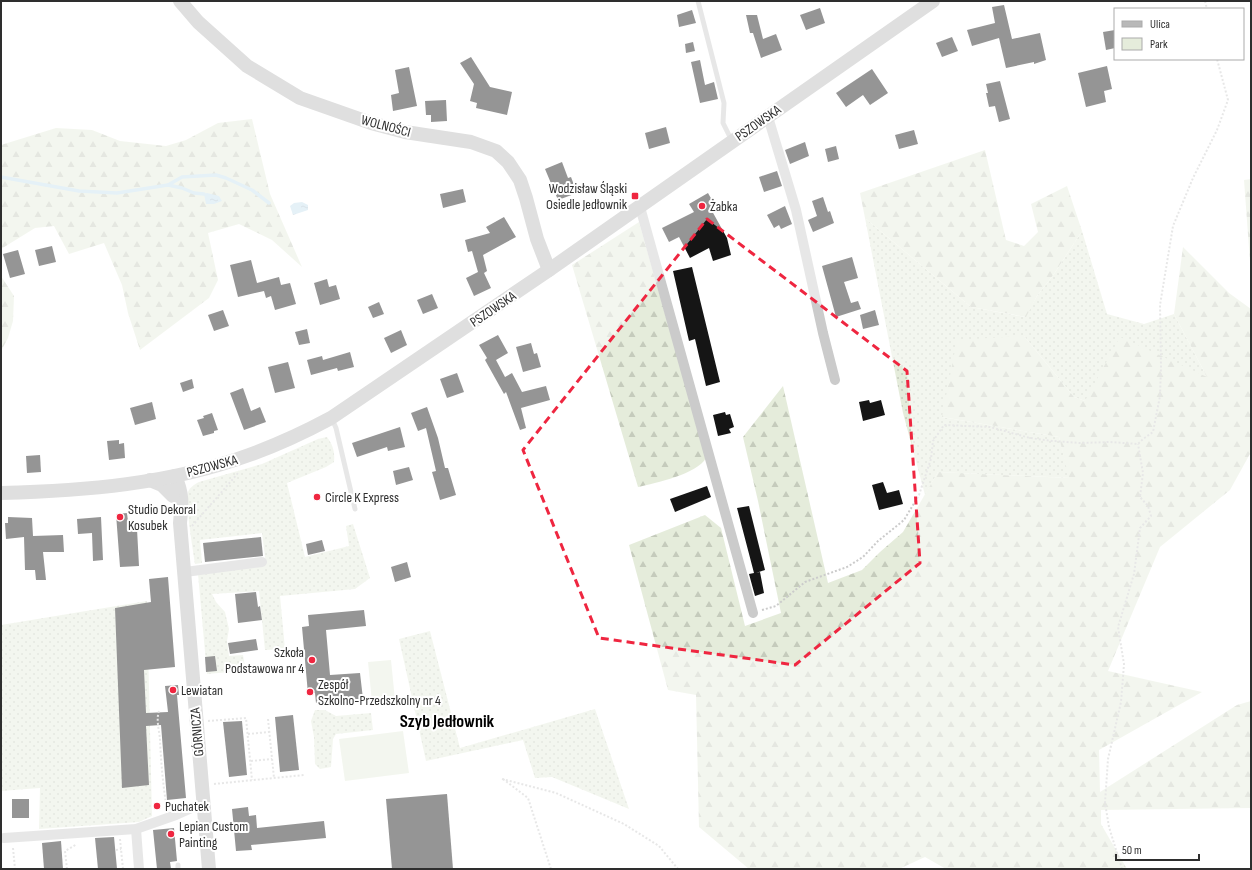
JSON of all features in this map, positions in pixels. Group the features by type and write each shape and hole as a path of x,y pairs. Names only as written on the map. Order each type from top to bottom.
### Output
{"main road":[{"name":"WOLNOŚCI","path":"180,1 198,22 247,66 300,98 371,123 405,132 472,142 496,151 508,162 520,180 537,239 549,270"},
{"name":"PSZOWSKA","path":"1,493 50,492 96,488 175,476 249,455 332,418 549,270 933,1"},
{"path":"150,480 162,485 177,496 204,468"},
{"name":"GÓRNICZA","path":"175,476 180,488 177,496 185,526 184,572 209,869"}],"street":[{"path":"768,117 796,210 835,380"},
{"path":"640,206 754,612"},
{"path":"184,572 262,562"},
{"path":"8,837 136,829 169,818 196,806 203,805"},
{"path":"136,829 139,869"}],"lane":[{"path":"698,1 724,103 723,123 732,142"},
{"path":"332,418 336,428 356,509"}],"path":[{"path":"754,612 776,606 805,582 847,567 863,557 878,541 904,520 919,495 931,460 933,441 944,425 990,427 1030,438 1080,443 1110,442 1138,444 1153,432 1160,396 1160,305 1174,226 1193,178 1217,130 1228,100 1217,60"},
{"path":"1122,869 1109,827 1105,804 1108,759 1121,702 1124,664 1118,627 1134,574 1140,528 1151,516 1148,506 1140,497 1143,473 1138,444"},
{"path":"185,526 242,468"},
{"path":"159,710 158,719 164,794 169,818"},
{"path":"207,715 208,728"},
{"path":"208,721 246,718 252,780"},
{"path":"268,719 274,778"},
{"path":"248,734 269,732"},
{"path":"250,761 272,759"},
{"path":"213,780 215,784 304,775"},
{"path":"551,869 528,798 502,779 556,793 624,824 659,846 678,869"},
{"path":"120,830 123,869"},
{"path":"8,837 15,869"},
{"path":"62,854 78,843"},
{"path":"116,850 121,849"},
{"path":"65,853 67,869"}],"highlighted area":[{"path":"707,219 907,371 920,563 795,665 599,638 523,450"}],"green space":[{"path":"252,119 270,194 302,267 272,240 239,224 208,233 218,280 209,298 140,350 128,313 122,285 104,243 69,254 54,226 35,228 1,249 1,145 56,128 92,130 120,141 166,146 186,140 218,123"},
{"path":"985,150 1006,240 1024,246 1038,232 1031,204 1067,186 1082,231 1054,274 1037,296 1026,317 971,307 865,218 860,193"},
{"path":"1251,179 1251,275 1244,180"},
{"path":"865,218 971,307 1025,317 1037,296 1054,274 1082,231 1107,314 1144,324 1174,314 1207,377 1085,401 1074,397 1024,336 942,417 1059,437 1070,478 938,472 925,495 903,413"},
{"path":"639,222 706,458 694,469 685,473 638,487 572,265"},
{"path":"1183,247 1229,293 1251,309 1251,452 1230,490 1160,547 1108,671 1202,692 1099,750 1100,792 1237,705 1251,701 1251,808 1101,810 1101,824 1127,869 946,869 925,857 899,869 749,869 699,827 696,695 668,690 629,545 705,515 721,528 745,626 781,613 743,437 783,386 828,583 862,570 903,532 938,472 1069,478 1059,437 942,417 957,340 1024,336 1074,397 1085,401 1120,337 1207,377 1174,314"},
{"path":"1,276 14,296 13,321 8,338 1,351"},
{"path":"327,437 333,449 334,462 326,467 287,483 305,557 349,546 346,526 353,524 370,578 355,589 280,596 285,649 265,650 259,591 212,594 216,602 225,612 229,629 227,641 229,656 243,655 245,667 241,671 207,674 198,574 266,565 262,533 200,540 202,563 195,564 188,516 187,498 189,490 199,482 262,464 318,439"},
{"path":"147,601 152,816 139,822 39,829 40,788 1,791 1,625"},
{"path":"430,631 460,748 595,709 629,809 552,777 535,778 523,740 426,761 399,639"},
{"path":"391,660 395,700 372,702 368,662"},
{"path":"315,710 325,710 336,716 371,713 373,730 336,734 333,739 331,767 320,769 315,764 314,737 311,721"},
{"path":"403,731 409,773 345,781 339,739"}],"water":[{"path":"207,193 219,196 222,201 214,204 206,204 204,194"},
{"path":"302,202 308,205 308,210 293,215 290,206 294,203"}],"building":[{"path":"1004,5 1012,39 1040,33 1046,60 1034,64 1034,62 1006,68 999,38 972,46 967,30 995,23 992,7"},
{"path":"820,8 825,23 806,30 800,15"},
{"path":"692,10 696,23 679,27 677,15"},
{"path":"746,15 757,15 763,39 776,34 782,50 761,58 753,33 750,33"},
{"path":"1114,30 1114,48 1106,50 1103,32"},
{"path":"952,37 958,51 942,57 936,43"},
{"path":"693,42 695,51 686,53 685,44"},
{"path":"471,57 490,87 512,92 507,115 476,108 477,103 470,101 474,84 460,63"},
{"path":"700,60 705,85 714,82 718,99 700,103 691,62"},
{"path":"1107,66 1112,89 1104,91 1106,102 1086,107 1078,73"},
{"path":"409,67 417,106 393,111 391,95 399,93 395,70"},
{"path":"872,69 888,93 870,105 863,95 846,107 836,93"},
{"path":"1000,81 1010,119 999,122 995,106 989,107 986,84"},
{"path":"446,100 447,121 431,122 431,115 426,115 425,101"},
{"path":"666,127 670,143 649,149 645,133"},
{"path":"914,130 918,144 899,149 895,135"},
{"path":"805,142 809,156 790,164 785,150"},
{"path":"836,146 839,159 828,162 825,149"},
{"path":"562,162 568,178 571,177 577,193 558,200 545,169"},
{"path":"777,171 782,186 764,192 759,177"},
{"path":"463,189 466,202 443,208 440,194"},
{"path":"708,193 717,209 712,211 727,238 731,255 713,261 709,248 690,258 679,237 669,242 662,228 694,212 689,204"},
{"path":"823,197 828,212 830,211 834,223 813,232 808,220 817,216 812,201"},
{"path":"785,206 792,224 781,229 779,225 774,228 767,215"},
{"path":"504,217 516,237 483,255 487,271 484,273 491,288 474,296 466,278 478,272 472,251 468,252 465,240 490,233 486,227"},
{"path":"52,246 56,262 39,266 35,250"},
{"path":"18,250 25,274 10,278 3,254"},
{"path":"852,257 858,278 844,282 851,303 858,301 861,309 836,317 822,266"},
{"path":"251,260 257,283 279,277 281,285 290,283 296,304 275,310 271,296 266,298 264,291 238,297 230,265"},
{"path":"692,267 720,382 706,386 695,339 689,341 673,271"},
{"path":"327,279 329,287 336,285 340,299 320,305 314,283"},
{"path":"432,294 438,308 423,314 417,300"},
{"path":"379,302 384,314 373,318 368,307"},
{"path":"223,310 229,326 214,331 208,315"},
{"path":"875,310 879,325 863,329 860,315"},
{"path":"307,329 310,343 299,345 295,332"},
{"path":"401,330 407,345 391,353 384,338"},
{"path":"498,335 508,353 496,360 505,377 512,373 522,392 546,386 550,400 521,408 526,428 520,430 506,392 504,394 485,360 487,358 479,345"},
{"path":"531,343 534,354 537,353 541,367 523,372 516,347"},
{"path":"350,352 354,367 338,371 337,368 311,375 307,360 322,356 323,360"},
{"path":"288,362 295,388 275,393 268,367"},
{"path":"457,373 464,392 447,398 440,379"},
{"path":"192,379 194,388 183,392 180,383"},
{"path":"243,388 251,411 260,407 266,422 244,430 230,393"},
{"path":"869,400 870,403 881,400 885,415 863,421 859,402"},
{"path":"152,402 156,419 135,425 130,408"},
{"path":"427,407 438,438 445,468 448,468 456,495 440,500 432,472 436,471 426,428 418,431 411,413"},
{"path":"725,412 726,415 730,414 734,427 729,429 731,433 718,436 713,415"},
{"path":"212,413 218,430 214,431 214,433 203,436 197,420"},
{"path":"400,427 405,447 388,451 387,447 357,457 352,443"},
{"path":"119,440 119,444 124,443 125,458 109,460 107,441"},
{"path":"40,455 41,472 27,473 26,456"},
{"path":"409,467 413,480 396,485 393,471"},
{"path":"883,482 887,493 899,490 903,504 879,510 872,485"},
{"path":"707,486 711,497 675,512 670,499"},
{"path":"749,506 765,570 756,573 760,572 764,593 755,596 749,574 754,573 737,508"},
{"path":"127,513 129,530 137,529 139,566 120,567 116,514"},
{"path":"8,517 32,518 33,536 63,535 64,552 43,552 46,580 36,580 35,570 25,570 24,537 6,539 5,523 8,523"},
{"path":"101,517 103,560 93,561 92,533 78,534 77,519"},
{"path":"261,537 263,556 205,562 203,543"},
{"path":"322,540 325,551 308,555 306,544"},
{"path":"407,562 411,577 395,582 391,567"},
{"path":"168,577 175,667 144,670 146,713 168,712 165,686 178,685 179,695 177,695 186,798 167,800 161,725 146,726 149,785 122,788 115,608 151,602 149,579"},
{"path":"256,592 262,620 238,623 235,594"},
{"path":"364,610 366,626 326,630 330,675 360,673 363,699 316,703 315,693 308,694 302,627 309,626 308,615"},
{"path":"256,639 258,650 230,654 228,643"},
{"path":"215,656 217,671 206,672 205,657"},
{"path":"293,715 299,770 280,772 275,717"},
{"path":"242,721 247,775 229,777 223,722"},
{"path":"447,794 453,869 392,869 386,799"},
{"path":"12,799 29,799 29,818 12,818"},
{"path":"248,807 249,816 256,815 257,828 324,821 326,838 251,845 252,850 236,851 232,809"},
{"path":"174,828 177,861 170,862 171,869 157,869 153,830"},
{"path":"114,837 117,869 98,869 95,838"},
{"path":"61,841 63,869 44,869 42,843"}],"waterway":[{"path":"168,185 182,177 216,175 252,190 269,203"},
{"path":"1,177 79,191 117,193 168,185 182,188 194,193 204,194"}],"place":[{"name":"Wodzisław Śląski Osiedle Jedłownik","path":"635,196"},
{"name":"Żabka","path":"702,206"},
{"name":"Circle K Express","path":"317,497"},
{"name":"Studio Dekoral Kosubek","path":"120,517"},
{"name":"Szkoła Podstawowa nr 4","path":"312,660"},
{"name":"Lewiatan","path":"173,690"},
{"name":"Zespół Szkolno-Przedszkolny nr 4","path":"310,692"},
{"name":"Puchatek","path":"157,806"},
{"name":"Lepian Custom Painting","path":"171,834"}],"district":[{"name":"Szyb Jedłownik","path":"447,721"}]}
